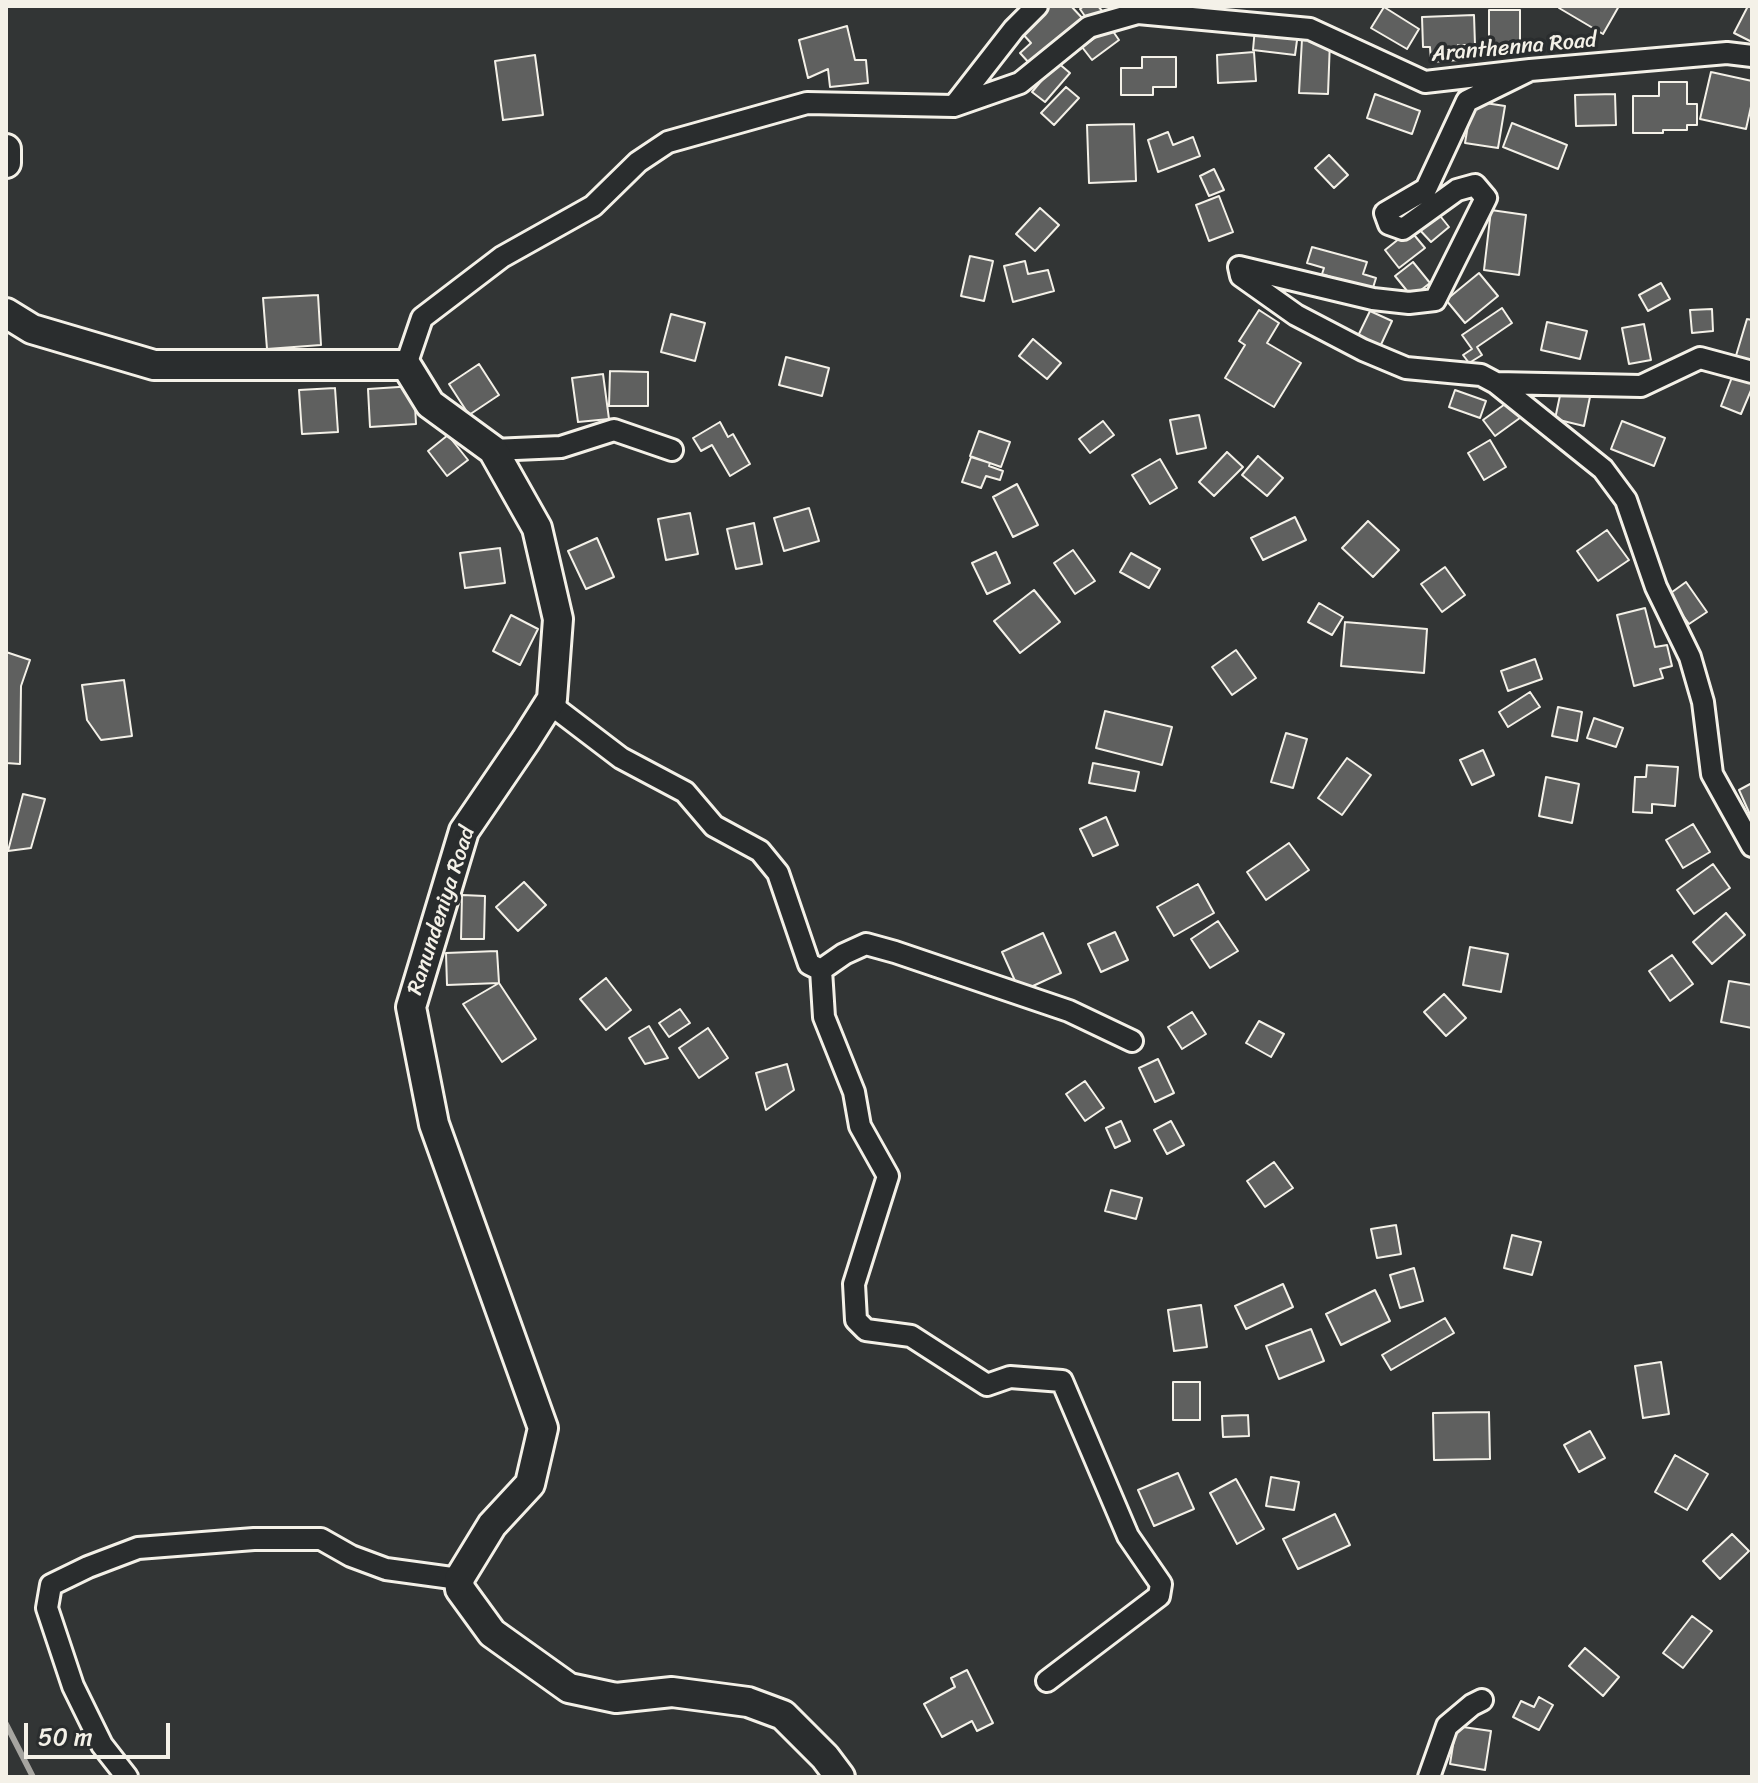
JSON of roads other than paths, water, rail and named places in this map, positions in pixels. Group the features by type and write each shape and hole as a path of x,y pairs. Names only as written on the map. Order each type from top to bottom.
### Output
{"main road":[{"path":"6,149 6,163"},
{"path":"6,313 32,329 154,365 406,365"},
{"name":"Ranundeniya Road","path":"406,365 430,404 493,450 537,528 558,619 552,699 464,831 411,1007 434,1124 543,1428 530,1484 492,1525 459,1579"},
{"path":"459,1579 460,1589 492,1633 569,1688 616,1698 672,1692 748,1702 783,1715 825,1757 840,1777"}],"street":[{"path":"954,106 1014,29 1037,6"},
{"name":"Aranthenna Road","path":"406,365 422,318 502,257 593,206 638,162 668,142 807,103 954,106 1020,83 1089,27 1138,13 1310,29 1425,82 1727,53 1752,56"},
{"path":"1530,70 1467,101 1426,189 1385,213 1389,224 1403,229 1457,190 1475,185 1486,198 1435,300 1409,303 1373,299 1239,267 1241,276 1296,315 1363,350 1406,368 1481,375 1496,383 1603,469 1626,500 1656,587 1690,657 1703,702 1712,774 1752,846"},
{"path":"1496,383 1641,386 1700,358 1752,372"},
{"path":"493,450 561,447 614,430 672,450"},
{"path":"552,699 558,710 621,758 685,792 714,826 760,851 778,873 809,964 821,970"},
{"path":"821,970 866,944 1069,1011 1132,1041"},
{"path":"821,970 824,1017 854,1092 860,1126 888,1176 854,1284 856,1320 866,1330 911,1336 987,1385 1010,1377 1062,1381 1128,1536 1161,1584 1159,1596 1047,1681"},
{"path":"127,1777 102,1745 73,1686 47,1608 51,1585 138,1548 254,1539 321,1539 351,1556 386,1569 459,1579"},
{"path":"1429,1777 1447,1726 1482,1700"}],"waterway":[{"path":"6,1724 33,1777"}]}
